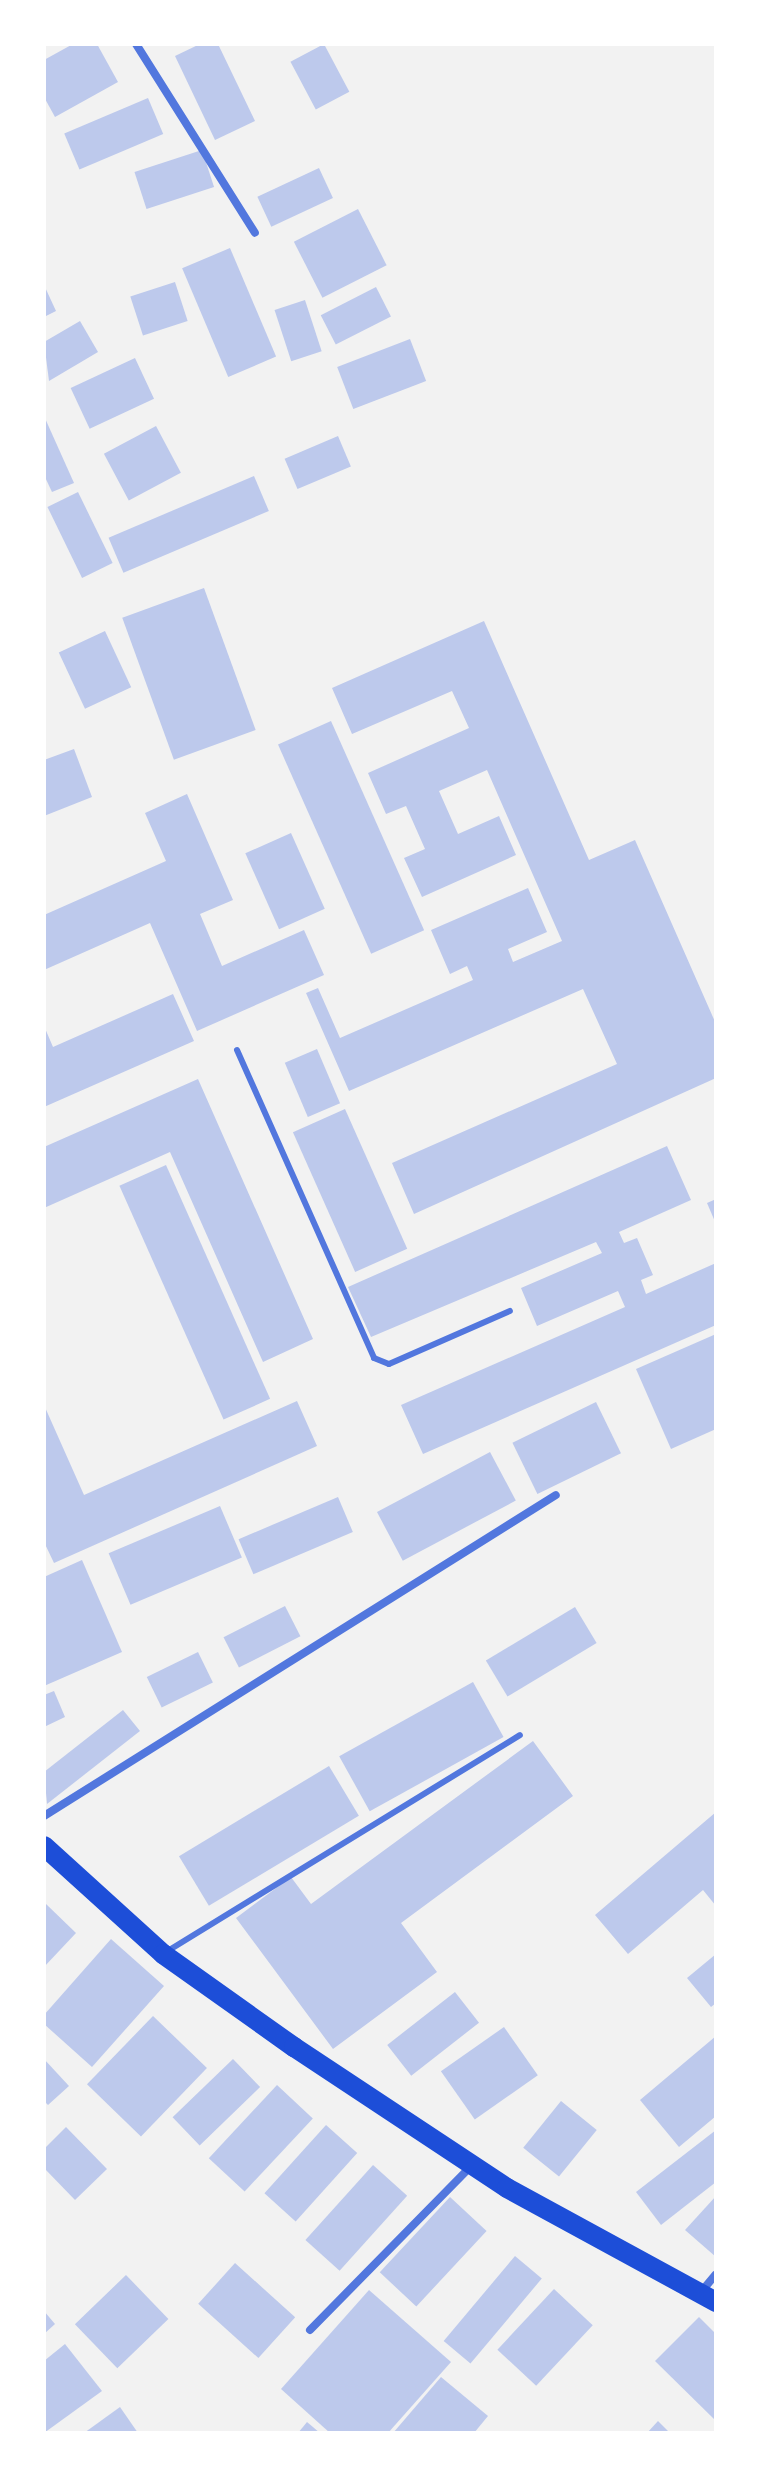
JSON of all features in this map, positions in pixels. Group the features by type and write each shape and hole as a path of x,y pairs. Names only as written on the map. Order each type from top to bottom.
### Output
{"main road":[{"path":"44,1846 163,1954 471,2166 708,2298"}],"street":[{"path":"136,44 255,233"},
{"path":"44,1816 556,1495"},
{"path":"310,2330 471,2166"},
{"path":"708,2298 716,2274"}],"lane":[{"path":"237,1050 374,1358 389,1364 510,1311"},
{"path":"163,1954 520,1735"}],"building":[{"path":"73,44 97,44 118,82 55,117 44,97 44,60"},
{"path":"200,44 218,44 255,121 215,140 175,56"},
{"path":"324,44 349,92 316,110 290,62"},
{"path":"148,98 163,134 79,169 64,134"},
{"path":"202,150 214,187 147,209 134,172"},
{"path":"319,168 333,198 271,227 257,197"},
{"path":"358,209 387,265 322,298 294,242"},
{"path":"230,248 276,357 228,377 182,268"},
{"path":"175,282 188,321 143,336 130,297"},
{"path":"44,285 56,311 44,317"},
{"path":"376,287 391,316 336,345 321,315"},
{"path":"305,300 322,351 291,361 275,310"},
{"path":"80,321 98,352 49,381 44,342"},
{"path":"410,339 426,381 353,409 337,367"},
{"path":"135,358 154,399 90,429 71,388"},
{"path":"44,416 74,483 52,492 44,475"},
{"path":"156,426 181,473 129,500 104,454"},
{"path":"338,436 351,466 298,489 285,459"},
{"path":"254,476 269,511 123,573 109,538"},
{"path":"78,492 113,563 82,578 47,507"},
{"path":"204,588 256,730 174,760 122,618"},
{"path":"484,621 589,860 635,840 716,1024 716,1078 414,1214 392,1163 617,1064 583,989 349,1091 306,993 318,988 340,1038 473,980 467,966 450,974 431,930 528,888 547,932 508,949 513,962 562,941 487,770 439,791 458,834 499,816 516,855 422,897 404,858 425,849 406,806 386,814 368,773 469,728 452,691 352,734 332,688"},
{"path":"105,631 131,687 85,709 59,653"},
{"path":"331,721 424,930 371,954 278,745"},
{"path":"74,749 92,797 44,816 44,760"},
{"path":"187,794 233,900 200,914 222,966 304,930 324,975 197,1031 150,923 44,970 44,915 166,861 145,813"},
{"path":"291,833 325,909 279,929 245,853"},
{"path":"173,994 194,1041 44,1107 44,1026 53,1047"},
{"path":"317,1049 340,1103 308,1117 285,1063"},
{"path":"198,1079 313,1339 263,1362 170,1152 44,1208 44,1147"},
{"path":"345,1109 407,1249 355,1272 293,1132"},
{"path":"667,1146 691,1200 619,1232 624,1243 637,1238 653,1275 641,1280 646,1294 716,1263 716,1325 423,1454 401,1405 625,1307 618,1291 537,1326 521,1288 602,1253 596,1242 371,1337 348,1287"},
{"path":"166,1165 270,1399 224,1420 119,1186"},
{"path":"716,1199 716,1224 707,1203"},
{"path":"716,1334 716,1429 671,1449 636,1369"},
{"path":"297,1401 317,1446 54,1563 44,1542 44,1405 84,1495"},
{"path":"596,1402 621,1453 537,1494 512,1443"},
{"path":"490,1452 516,1501 403,1561 377,1512"},
{"path":"338,1497 353,1532 253,1574 239,1539"},
{"path":"220,1506 242,1558 130,1605 109,1553"},
{"path":"82,1560 122,1652 44,1686 44,1577"},
{"path":"285,1606 300,1636 239,1668 224,1637"},
{"path":"575,1607 597,1643 507,1697 486,1661"},
{"path":"198,1652 213,1683 162,1708 147,1677"},
{"path":"473,1682 504,1737 370,1811 339,1756"},
{"path":"54,1691 65,1717 44,1727 44,1695"},
{"path":"123,1710 140,1731 47,1804 44,1772"},
{"path":"533,1741 573,1796 401,1923 437,1972 333,2049 236,1918 291,1877 311,1904"},
{"path":"329,1766 359,1816 209,1906 179,1856"},
{"path":"716,1812 716,1906 703,1890 628,1954 595,1915"},
{"path":"46,1904 76,1933 44,1967 44,1906"},
{"path":"111,1939 164,1986 92,2067 44,2024 44,2015"},
{"path":"716,1954 716,2003 711,2007 687,1978"},
{"path":"455,1992 479,2023 411,2076 387,2045"},
{"path":"153,2016 207,2068 141,2136 87,2084"},
{"path":"504,2027 538,2075 475,2119 441,2071"},
{"path":"716,2036 716,2116 679,2147 640,2100"},
{"path":"44,2059 69,2086 48,2105 44,2101"},
{"path":"233,2059 260,2087 200,2145 173,2117"},
{"path":"277,2085 313,2118 245,2192 209,2158"},
{"path":"561,2101 597,2130 559,2177 523,2148"},
{"path":"326,2125 357,2153 296,2221 264,2193"},
{"path":"66,2127 107,2169 75,2200 44,2168 44,2149"},
{"path":"716,2130 716,2182 661,2225 636,2192"},
{"path":"373,2165 407,2196 340,2271 305,2240"},
{"path":"716,2196 716,2257 685,2230"},
{"path":"450,2197 487,2231 416,2306 380,2272"},
{"path":"515,2256 542,2278 470,2364 444,2341"},
{"path":"235,2263 295,2317 258,2358 198,2304"},
{"path":"126,2275 168,2319 117,2368 75,2324"},
{"path":"554,2289 593,2325 536,2386 497,2350"},
{"path":"369,2290 451,2362 388,2433 330,2433 281,2389"},
{"path":"44,2311 55,2324 44,2334"},
{"path":"699,2317 716,2334 716,2421 655,2361"},
{"path":"65,2344 102,2391 44,2433 44,2361"},
{"path":"441,2377 488,2416 474,2433 393,2433"},
{"path":"120,2407 138,2433 84,2433"},
{"path":"658,2421 670,2433 647,2433"},
{"path":"307,2422 320,2433 298,2433"}]}
